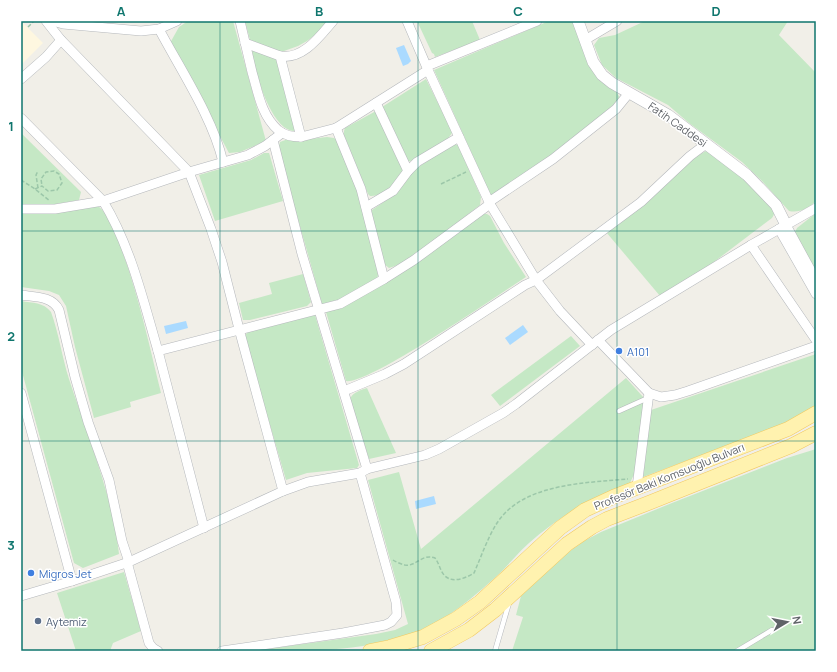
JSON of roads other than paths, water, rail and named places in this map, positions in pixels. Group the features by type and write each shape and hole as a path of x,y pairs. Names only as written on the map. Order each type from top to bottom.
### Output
{"main road":[{"name":"Profesör Baki Komsuoğlu Bulvarı","path":"370,651 390,647 423,637 456,619 480,602 539,546 571,519 594,506 638,483 788,429 816,413"},
{"name":"Profesör Baki Komsuoğlu Bulvarı","path":"431,651 469,630 495,610 567,544 592,527 633,509 791,446 816,433"}],"street":[{"path":"46,21 61,40 189,172 216,242 284,491"},
{"path":"52,21 63,24 132,30 159,29 177,21"},
{"path":"240,21 258,96 264,112 282,133 289,136 301,137 336,128 428,68 537,21"},
{"path":"245,43 280,56 290,56 301,52 317,39 333,21"},
{"path":"407,21 489,203 536,280 560,311 649,396 661,397 675,395 791,356 816,346"},
{"name":"Fatih Caddesi","path":"578,21 594,62 602,75 612,83 668,115 733,163 759,186 776,205 783,227"},
{"path":"585,40 617,21"},
{"path":"159,29 216,137 223,162"},
{"path":"21,79 61,40"},
{"path":"280,56 301,137"},
{"path":"158,351 340,304 414,260 489,203 553,159 616,109 629,93"},
{"path":"376,103 408,171"},
{"path":"21,118 103,201 120,232 133,267 158,351 204,528"},
{"path":"336,128 356,177 366,207 384,279"},
{"path":"21,209 59,208 103,201 189,172 255,152 282,133"},
{"path":"366,207 390,194 417,162 459,137"},
{"path":"222,651 343,633 391,622 397,615 397,608 383,556 344,391 302,254 273,140"},
{"path":"344,391 404,364 536,280 641,202 690,156 706,144"},
{"path":"21,596 128,562 284,491 308,482 363,471 419,457 439,449 516,404 626,321 751,245 816,208"},
{"path":"783,227 816,280"},
{"path":"783,227 816,294"},
{"path":"751,245 816,340"},
{"path":"21,295 48,299 60,310 75,377 88,422 109,480 122,541 149,643 158,651"},
{"path":"21,396 72,581"},
{"path":"638,483 649,396"}],"lane":[{"path":"618,411 649,396"},
{"path":"495,651 511,596"},
{"path":"737,651 772,630"}],"water":[{"path":"404,45 411,61 403,66 396,48"},
{"path":"186,321 188,328 166,334 164,326"},
{"path":"523,325 528,332 510,345 505,338"},
{"path":"434,496 436,504 416,509 415,501"}],"place":[{"name":"A101","path":"619,351"},
{"name":"Migros Jet","path":"31,573"},
{"name":"Aytemiz","path":"38,621"}]}
